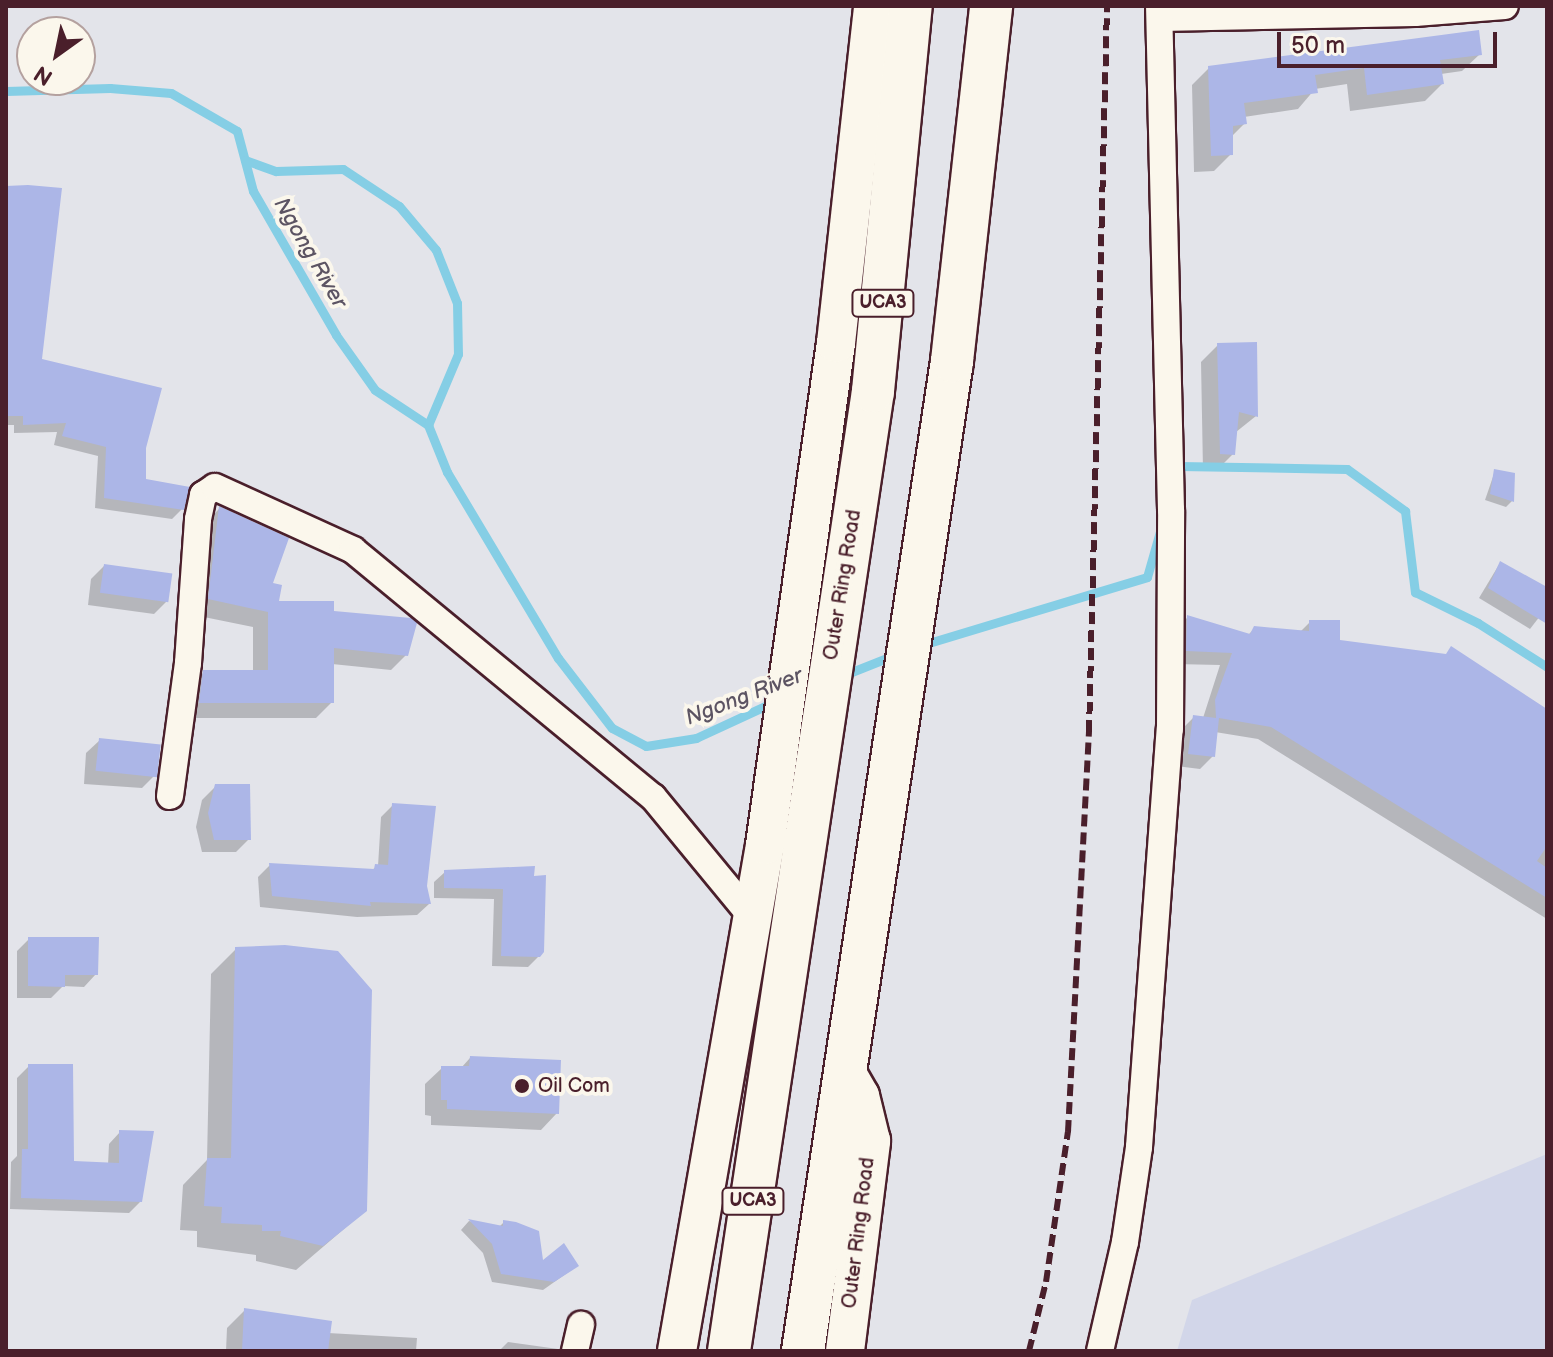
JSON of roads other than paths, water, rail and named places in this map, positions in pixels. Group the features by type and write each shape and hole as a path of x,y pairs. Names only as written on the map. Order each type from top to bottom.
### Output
{"main road":[{"name":"UCA3","path":"677,1351 752,917 784,845 799,609 839,315 873,6"},
{"name":"Outer Ring Road","path":"729,1351 784,845 841,598 887,265 911,6"},
{"name":"Outer Ring Road","path":"803,1351 952,361 991,6"},
{"path":"839,315 887,265"},
{"name":"Outer Ring Road","path":"845,1351 871,1141 860,1096 846,1072"}],"street":[{"path":"1100,1351 1125,1242 1139,1147 1170,729 1172,526 1166,426 1160,12 1415,13 1505,6"},
{"path":"170,796 188,663 198,519 203,495 215,487 353,550 653,797 752,917"},
{"path":"575,1351 581,1325"}],"waterway":[{"name":"Ngong River","path":"6,91 110,88 171,93 237,131 253,191 336,335 375,390 428,425 447,472 558,658 612,728 646,746 696,738 774,702"},
{"path":"245,160 276,171 343,169 399,206 436,250 457,303 458,354 428,425"},
{"name":"Ngong River","path":"1177,472 1179,466 1347,469 1405,511 1415,592 1478,623 1547,667"},
{"name":"Ngong River","path":"922,645 1147,577 1161,528"},
{"name":"Ngong River","path":"844,675 897,654"}],"railway":[{"path":"1029,1351 1046,1282 1068,1132 1089,732 1107,6"}],"place":[{"name":"Oil Com","path":"522,1086"}]}
